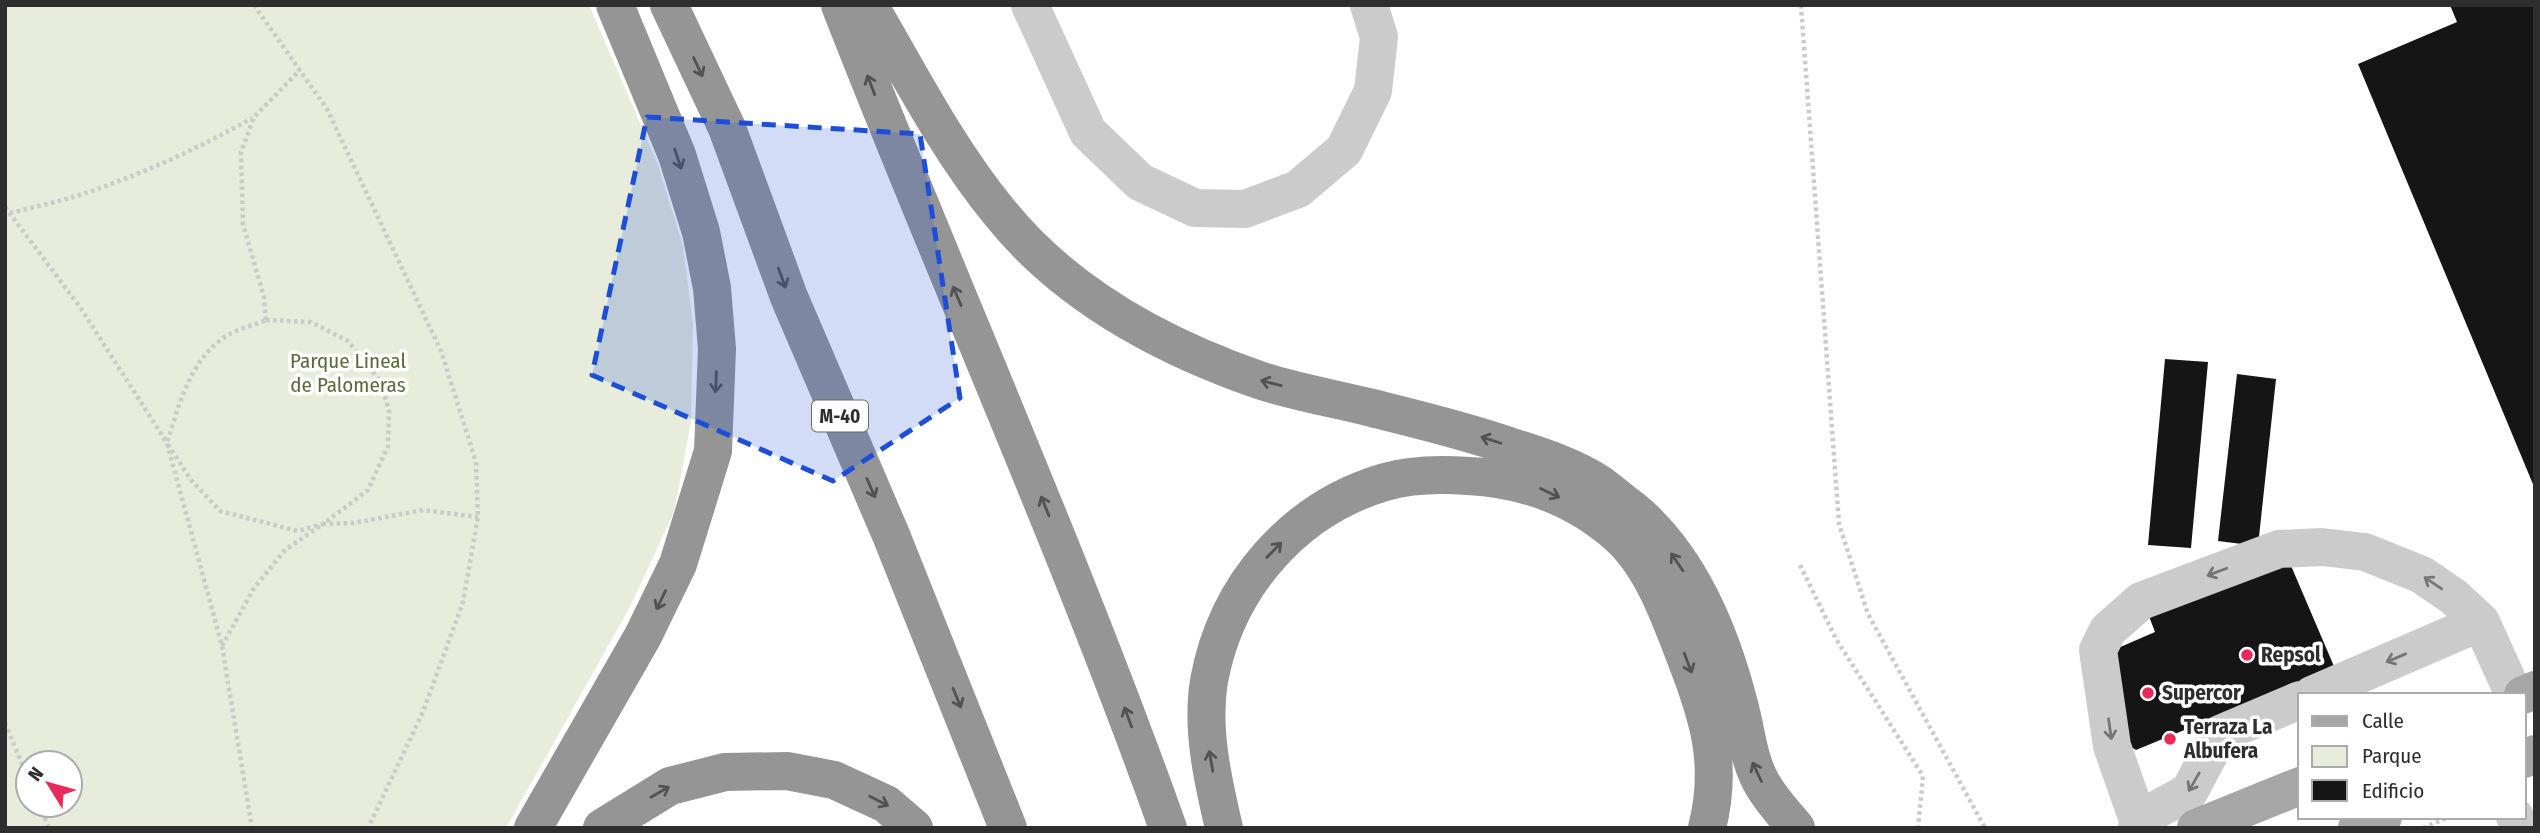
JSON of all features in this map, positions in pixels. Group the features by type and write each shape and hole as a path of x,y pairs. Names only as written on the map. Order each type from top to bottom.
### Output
{"highway":[{"path":"533,828 643,636 678,564 713,451 717,349 712,288 701,232 677,155 615,5"},
{"name":"M-40","path":"669,5 727,128 789,297 891,535 1008,828"},
{"path":"840,5 904,170 1024,452 1127,713 1168,828"},
{"path":"869,5 944,133 1000,214 1057,272 1117,315 1182,350 1262,381 1460,430 1554,460 1599,484 1636,512 1665,544 1693,586 1713,624 1727,657 1751,760 1768,794 1796,828"},
{"path":"1224,828 1207,740 1209,682 1223,634 1240,596 1268,555 1301,524 1321,511 1342,499 1386,482 1435,474 1495,477 1541,488 1584,509 1619,536 1646,571 1679,639 1714,744 1714,802 1707,828"},
{"path":"602,828 670,786 725,772 788,771 834,780 886,804 914,828"}],"main road":[{"path":"2196,828 2298,787"},
{"path":"2357,828 2378,819"}],"street":[{"path":"1030,5 1088,132 1140,181 1195,208 1245,209 1298,189 1345,150 1373,91 1379,37 1369,5"},
{"path":"2298,701 2220,734 2189,792 2137,824 2112,746 2098,650 2108,631 2141,601 2279,549 2322,547 2365,552 2422,575 2454,597 2481,622 2513,693"},
{"path":"2317,693 2481,622"}],"path":[{"path":"254,5 327,109 441,351 476,462 478,517 463,602 423,712 368,828"},
{"path":"1801,5 1839,524 1868,614 1985,828"},
{"path":"10,213 74,197 217,138 254,117 300,70"},
{"path":"254,117 240,152 243,224 264,297 266,320"},
{"path":"5,207 80,307 191,480 220,511 298,531 323,524 354,523 423,510 478,517"},
{"path":"222,646 254,588 285,550 368,490 388,446 389,411 381,382 348,341 311,322 266,320 225,336 198,362 178,405 167,443 222,646 252,828"},
{"path":"1800,565 1836,639 1923,776 1918,828"},
{"path":"5,723 16,749"},
{"path":"2423,828 2444,819"}],"highlighted area":[{"path":"647,117 920,134 960,398 833,481 592,375"}],"green space":[{"name":"Parque Lineal de Palomeras","path":"5,5 589,5 658,165 683,246 693,325 691,422 674,512 631,605 506,828 5,828"}],"building":[{"path":"2450,5 2535,5 2535,489 2358,64 2457,22"},
{"path":"2165,359 2208,362 2191,548 2148,545"},
{"path":"2237,374 2276,379 2258,546 2218,541"},
{"name":"Repsol","path":"2286,554 2339,678 2304,693 2298,693 2298,696 2200,738 2194,726 2136,750 2123,742 2109,661 2118,648 2155,632 2147,611"}],"place":[{"name":"Repsol","path":"2247,655"},
{"name":"Supercor","path":"2148,693"},
{"name":"Terraza La Albufera","path":"2170,739"}]}
